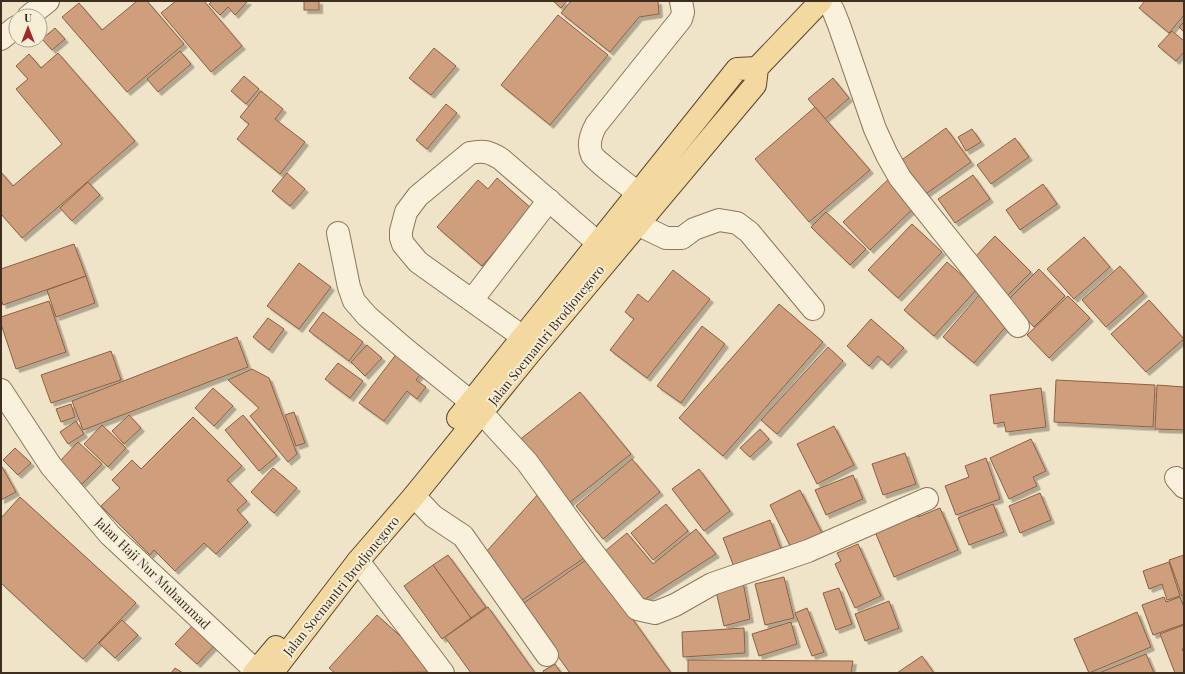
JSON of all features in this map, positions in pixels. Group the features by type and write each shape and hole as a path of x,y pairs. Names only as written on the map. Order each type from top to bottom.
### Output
{"main road":[{"name":"Jalan Soemantri Brodjonegoro","path":"261,672 414,496 477,408 523,337 638,193 747,68 821,1"},
{"name":"Jalan Soemantri Brodjonegoro","path":"261,672 477,408 535,347 755,85 747,68"}],"street":[{"path":"39,8 48,1"},
{"path":"638,193 592,156 590,146 591,134 596,125 681,19 683,12 681,1"},
{"path":"826,1 839,25 875,129 900,178 1018,326"},
{"path":"523,337 418,262 403,244 401,231 406,212 418,196 470,152 481,151 492,153 501,159 598,243"},
{"path":"472,300 549,200"},
{"path":"639,225 666,238 682,238 694,229 719,220 737,222 749,232 813,309"},
{"path":"338,233 349,287 354,302 367,316 404,348 477,408 527,462 588,546 637,609 655,613 674,605 712,584 808,551 927,499"},
{"name":"Jalan Haji Nur Muhammad","path":"1,390 51,466 110,535 261,672"},
{"path":"414,496 433,516 463,536 547,655"},
{"path":"358,561 443,673"}],"building":[{"path":"137,1 147,1 184,44 127,92 62,17 79,3 102,30"},
{"path":"176,1 204,1 242,46 211,72 161,13"},
{"path":"212,1 248,1 235,15 228,7 220,15 209,4"},
{"path":"304,1 319,1 319,10 304,10"},
{"path":"553,1 567,1 561,8"},
{"path":"571,1 658,1 659,14 639,17 610,52 561,13"},
{"path":"1145,1 1184,1 1184,15 1169,33 1139,8"},
{"path":"558,15 608,55 550,125 501,85"},
{"path":"1184,22 1184,32 1179,27"},
{"path":"55,28 65,39 52,50 48,46 48,34"},
{"path":"1172,31 1184,41 1184,52 1176,61 1158,46"},
{"path":"434,48 456,66 431,95 409,78"},
{"path":"180,51 191,64 158,92 147,79"},
{"path":"58,53 135,141 22,238 1,214 1,172 13,186 62,144 16,89 28,79 16,66 29,54 41,68"},
{"path":"244,76 259,89 246,104 231,91"},
{"path":"833,78 849,98 825,119 808,99"},
{"path":"261,91 283,109 275,119 305,142 280,174 237,139 249,124 240,117"},
{"path":"446,104 457,113 427,149 416,140"},
{"path":"815,107 870,170 809,222 755,159"},
{"path":"946,128 971,162 920,198 896,164"},
{"path":"972,129 981,142 966,151 958,137"},
{"path":"1015,138 1029,157 991,184 977,165"},
{"path":"287,173 305,189 290,206 272,191"},
{"path":"973,175 990,199 955,223 938,199"},
{"path":"892,176 918,204 870,250 843,222"},
{"path":"497,178 532,209 482,266 437,227 478,180 488,189"},
{"path":"88,182 100,195 72,221 60,208"},
{"path":"1043,184 1057,204 1020,230 1006,210"},
{"path":"826,212 866,249 850,265 811,227"},
{"path":"912,224 942,252 898,298 868,270"},
{"path":"995,236 1031,272 1004,299 973,259"},
{"path":"1084,237 1110,267 1074,299 1047,269"},
{"path":"74,244 86,276 3,305 1,299 1,269"},
{"path":"947,262 977,289 934,336 904,310"},
{"path":"299,263 331,287 299,329 267,306"},
{"path":"1120,266 1144,293 1106,327 1082,300"},
{"path":"1039,269 1065,296 1034,327 1008,300"},
{"path":"673,270 710,299 647,378 610,350 634,319 625,312 638,294 648,302"},
{"path":"86,276 95,303 56,317 47,290"},
{"path":"979,295 1010,322 974,363 943,337"},
{"path":"1068,296 1090,318 1049,358 1027,335"},
{"path":"1149,300 1184,339 1146,372 1111,334"},
{"path":"49,301 66,352 16,369 1,324 1,317"},
{"path":"779,304 823,342 723,456 679,418"},
{"path":"323,312 363,342 349,361 309,331"},
{"path":"268,318 284,329 269,350 253,337"},
{"path":"871,319 904,348 888,365 878,356 869,366 847,346"},
{"path":"702,326 725,344 681,403 657,386"},
{"path":"237,337 248,367 83,430 72,401"},
{"path":"367,345 382,358 365,376 351,362"},
{"path":"828,347 843,361 777,434 761,420"},
{"path":"401,348 426,367 416,380 426,387 417,399 407,391 384,421 359,403"},
{"path":"111,351 121,380 51,403 41,375"},
{"path":"338,363 363,381 350,398 325,379"},
{"path":"252,369 269,378 297,454 288,462 250,416 259,408 228,380"},
{"path":"1056,380 1155,385 1153,427 1054,422"},
{"path":"1157,385 1184,387 1184,430 1155,429"},
{"path":"213,388 233,406 214,426 195,408"},
{"path":"1041,388 1046,427 1006,432 1004,422 994,424 990,395"},
{"path":"580,392 631,454 569,503 518,441"},
{"path":"71,404 75,417 61,422 56,409"},
{"path":"294,412 305,443 296,446 285,415"},
{"path":"129,415 141,428 124,444 112,431"},
{"path":"243,415 277,456 259,471 225,430"},
{"path":"193,417 242,466 227,480 247,501 237,510 248,522 216,554 204,543 175,571 154,550 150,555 101,506 120,488 112,480 132,460 141,469"},
{"path":"76,421 84,434 68,444 60,432"},
{"path":"102,425 126,448 108,467 84,444"},
{"path":"834,426 854,465 817,484 797,444"},
{"path":"760,429 769,439 750,457 740,448"},
{"path":"1031,439 1046,471 1033,477 1037,486 1009,499 990,458"},
{"path":"78,442 102,464 82,484 59,462"},
{"path":"15,448 31,463 18,475 3,460"},
{"path":"905,453 916,484 883,495 872,464"},
{"path":"986,458 1000,499 956,515 945,486 969,477 965,466"},
{"path":"632,459 660,492 603,539 576,506"},
{"path":"1,465 16,492 1,500"},
{"path":"273,468 297,488 274,513 251,492"},
{"path":"699,469 730,511 704,531 672,489"},
{"path":"853,475 863,499 826,515 815,490"},
{"path":"800,490 824,537 793,552 770,505"},
{"path":"540,492 587,556 521,601 486,552"},
{"path":"1040,493 1051,520 1020,533 1009,506"},
{"path":"20,497 136,603 83,659 1,583 1,518"},
{"path":"666,504 688,531 653,560 631,533"},
{"path":"993,504 1004,532 969,545 958,518"},
{"path":"940,508 958,550 894,577 873,527 915,509 918,517"},
{"path":"770,520 781,549 734,567 723,538"},
{"path":"696,529 716,554 639,603 604,552 627,533 653,564"},
{"path":"858,544 881,596 855,608 835,564 841,561 837,553"},
{"path":"448,555 486,607 471,618 433,565"},
{"path":"1184,555 1184,596 1182,596 1169,560"},
{"path":"589,558 671,673 570,673 521,605"},
{"path":"1169,562 1180,596 1167,600 1162,584 1149,589 1143,571"},
{"path":"433,565 471,618 442,639 404,586"},
{"path":"784,577 794,618 765,625 755,584"},
{"path":"743,582 750,619 724,626 715,587"},
{"path":"839,588 852,624 836,630 823,593"},
{"path":"1164,597 1166,602 1180,597 1184,607 1184,624 1153,635 1142,605"},
{"path":"889,601 899,628 865,641 855,614"},
{"path":"488,607 535,673 471,673 445,637"},
{"path":"807,608 824,652 812,656 795,613"},
{"path":"1137,612 1151,647 1089,673 1074,639"},
{"path":"377,615 440,672 335,673 329,668"},
{"path":"122,620 138,635 115,658 99,643"},
{"path":"196,622 218,642 197,664 175,644"},
{"path":"791,622 797,644 759,656 752,634"},
{"path":"1184,625 1184,648 1182,649 1184,653 1184,673 1175,673 1160,634"},
{"path":"744,628 745,653 683,657 682,632"},
{"path":"1146,654 1154,673 1099,673"},
{"path":"922,656 934,673 897,673"},
{"path":"688,660 853,661 851,673 688,673"},
{"path":"555,664 561,673 544,673 543,671"},
{"path":"175,668 183,673 171,673"}]}
